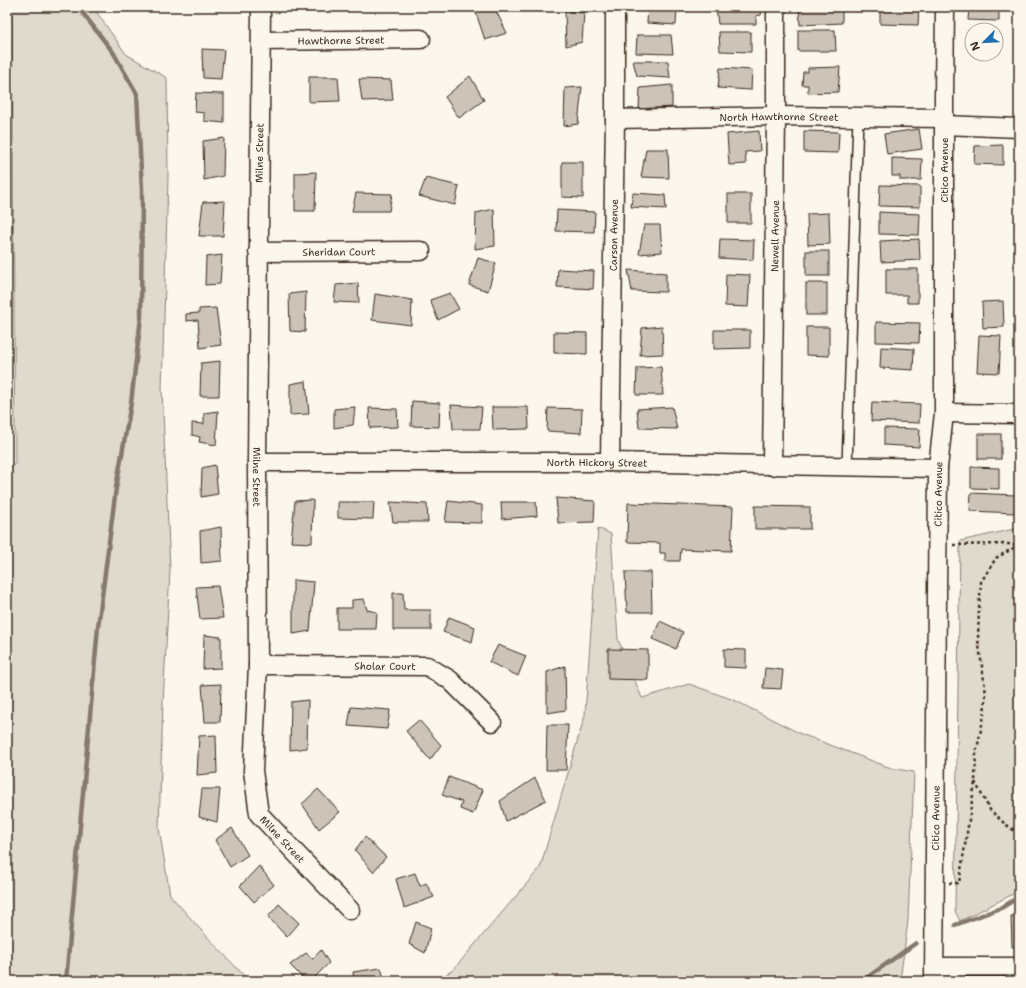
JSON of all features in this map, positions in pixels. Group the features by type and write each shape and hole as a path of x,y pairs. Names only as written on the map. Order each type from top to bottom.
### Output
{"street":[{"name":"Milne Street","path":"261,7 256,462 258,665 252,771 259,814 350,910"},
{"name":"Carson Avenue","path":"610,462 615,119 615,7"},
{"name":"Newell Avenue","path":"772,466 776,7"},
{"name":"Citico Avenue","path":"934,974 938,468 944,413 945,7"},
{"name":"Hawthorne Street","path":"261,41 420,39"},
{"name":"North Hawthorne Street","path":"615,119 776,116 858,117 1019,128"},
{"name":"Sheridan Court","path":"258,252 421,252"},
{"path":"944,413 1019,414"},
{"name":"North Hickory Street","path":"256,462 610,462 938,468"},
{"name":"Sholar Court","path":"258,665 427,666 450,680 492,722"},
{"path":"934,974 1019,967"}],"lane":[{"path":"847,467 858,117"}],"path":[{"path":"937,545 1018,545"},
{"path":"935,882 959,883 976,782 976,754 984,716 986,694 978,639 981,582 996,558 1018,545"},
{"path":"976,782 990,810 1005,824 1019,834"}],"shaded area":[{"path":"12,7 93,7 126,54 167,78 168,177 162,389 170,570 163,703 159,828 170,895 249,981 7,981 7,469 15,464"},
{"path":"598,528 611,534 618,639 642,698 689,684 734,700 801,734 891,768 914,772 908,921 900,981 435,981 453,970 540,868 585,715"},
{"path":"1019,528 1019,891 960,921 955,911 960,541"}],"building":[{"path":"474,7 494,7 507,33 485,40"},
{"path":"648,7 677,7 676,25 647,23"},
{"path":"799,7 842,7 842,23 800,25"},
{"path":"880,7 919,7 918,25 880,24"},
{"path":"969,7 999,7 999,21 968,20"},
{"path":"716,8 762,8 761,15 756,16 756,24 718,24"},
{"path":"565,11 584,13 582,42 566,46"},
{"path":"798,30 835,30 836,51 798,51"},
{"path":"719,32 751,32 751,52 720,51"},
{"path":"637,35 671,35 673,54 636,53"},
{"path":"202,49 224,50 221,79 203,78"},
{"path":"633,61 668,61 670,78 637,76"},
{"path":"7,62 10,62 9,83 7,83"},
{"path":"840,67 838,92 808,93 808,85 802,85 803,72 808,72 808,68"},
{"path":"720,68 752,70 751,90 718,88"},
{"path":"470,76 484,100 459,118 445,97"},
{"path":"309,77 338,77 340,101 309,102"},
{"path":"359,79 391,80 393,100 362,101"},
{"path":"672,85 672,107 639,109 640,88"},
{"path":"582,87 578,124 564,126 565,88"},
{"path":"196,93 224,94 224,123 204,121 204,113 195,112"},
{"path":"919,129 922,149 887,154 884,134"},
{"path":"759,131 760,151 745,152 746,164 729,165 727,134"},
{"path":"804,131 839,132 838,153 804,152"},
{"path":"224,138 223,176 204,180 203,141"},
{"path":"1003,145 1003,165 974,164 975,146"},
{"path":"646,149 668,149 669,178 641,177"},
{"path":"892,158 922,159 921,180 900,180 900,176 892,176"},
{"path":"562,162 583,162 583,198 562,197"},
{"path":"316,172 315,211 295,211 295,173"},
{"path":"426,178 459,186 455,205 419,196"},
{"path":"880,185 920,186 920,207 879,206"},
{"path":"356,193 392,194 389,211 352,211"},
{"path":"633,193 665,195 666,209 631,207"},
{"path":"728,194 751,194 751,223 728,223"},
{"path":"225,201 223,236 199,236 203,202"},
{"path":"494,209 495,246 475,249 476,213"},
{"path":"557,210 595,212 594,232 556,231"},
{"path":"879,212 920,214 919,235 879,234"},
{"path":"829,213 830,244 808,245 807,214"},
{"path":"7,224 12,225 11,243 7,242"},
{"path":"644,225 660,225 662,252 639,254"},
{"path":"720,239 754,240 753,260 719,258"},
{"path":"919,239 920,260 881,262 880,241"},
{"path":"806,251 829,251 829,276 806,276"},
{"path":"222,255 220,284 205,285 206,257"},
{"path":"478,258 496,263 488,291 469,285"},
{"path":"558,269 594,271 593,289 557,287"},
{"path":"886,269 918,269 918,303 907,303 907,295 886,295"},
{"path":"628,270 666,273 666,292 632,291"},
{"path":"726,274 750,275 748,307 725,306"},
{"path":"358,283 359,303 334,302 336,285"},
{"path":"806,283 827,283 827,315 806,315"},
{"path":"306,292 305,332 290,331 289,294"},
{"path":"450,293 459,309 438,320 430,300"},
{"path":"375,294 412,300 411,325 372,320"},
{"path":"1003,301 1004,327 983,328 982,302"},
{"path":"216,308 221,345 200,348 198,320 186,321 186,314 199,313 199,309"},
{"path":"876,322 920,323 919,343 876,342"},
{"path":"662,326 663,354 640,355 642,328"},
{"path":"806,327 829,327 829,356 806,355"},
{"path":"714,330 750,330 750,348 714,349"},
{"path":"554,332 587,333 587,354 554,353"},
{"path":"979,335 1001,336 999,373 977,372"},
{"path":"881,347 914,349 913,370 880,368"},
{"path":"220,361 219,396 200,396 201,363"},
{"path":"661,367 663,395 636,395 637,368"},
{"path":"306,381 309,414 290,415 290,384"},
{"path":"412,401 440,403 439,427 411,426"},
{"path":"872,402 920,404 919,423 871,421"},
{"path":"451,405 482,407 480,429 453,429"},
{"path":"355,407 353,425 334,428 334,409"},
{"path":"492,407 528,407 529,429 493,430"},
{"path":"672,407 677,429 639,428 637,409"},
{"path":"369,408 397,409 398,427 370,428"},
{"path":"548,408 582,409 581,433 547,431"},
{"path":"218,411 216,445 199,442 200,437 192,435 192,423 204,424 204,413"},
{"path":"884,428 920,429 919,447 884,445"},
{"path":"978,434 1001,434 1001,459 978,459"},
{"path":"215,465 218,494 201,497 202,468"},
{"path":"971,467 999,468 999,489 971,488"},
{"path":"971,493 1015,495 1015,513 970,511"},
{"path":"556,498 595,501 594,522 558,523"},
{"path":"313,500 312,543 291,542 295,501"},
{"path":"448,501 482,505 482,523 445,522"},
{"path":"338,502 374,502 373,519 338,518"},
{"path":"390,502 427,504 428,522 393,522"},
{"path":"501,502 536,502 537,516 502,519"},
{"path":"628,503 733,507 731,551 681,549 680,561 665,561 665,553 660,553 660,543 627,542"},
{"path":"755,506 810,507 810,529 755,529"},
{"path":"221,527 222,561 201,563 200,531"},
{"path":"625,572 651,572 652,612 627,612"},
{"path":"293,580 314,582 310,631 293,634"},
{"path":"218,586 223,618 200,619 196,587"},
{"path":"393,593 403,593 404,610 431,610 431,630 393,630"},
{"path":"364,599 367,610 377,612 376,629 337,629 337,608 352,608 352,600"},
{"path":"449,617 475,627 472,642 443,632"},
{"path":"660,621 683,632 676,649 652,639"},
{"path":"204,635 221,637 221,668 203,669"},
{"path":"498,645 526,656 518,676 489,662"},
{"path":"608,649 648,650 648,680 608,679"},
{"path":"724,649 746,650 746,668 724,667"},
{"path":"565,666 566,710 547,713 547,672"},
{"path":"765,668 783,670 781,689 763,688"},
{"path":"221,684 220,722 205,722 202,685"},
{"path":"308,700 307,748 290,750 291,702"},
{"path":"351,707 390,710 387,729 348,726"},
{"path":"419,720 441,745 430,760 406,731"},
{"path":"547,725 568,725 566,770 546,770"},
{"path":"216,735 217,773 197,775 199,736"},
{"path":"449,777 483,790 473,814 460,809 462,802 442,795"},
{"path":"535,778 546,800 506,821 500,801"},
{"path":"202,789 220,789 217,822 199,817"},
{"path":"318,789 340,812 319,829 302,804"},
{"path":"232,828 248,855 230,867 215,840"},
{"path":"365,837 386,857 373,872 355,850"},
{"path":"259,866 274,885 254,902 240,886"},
{"path":"415,873 420,886 426,883 434,897 404,908 396,879"},
{"path":"279,904 299,923 287,937 268,917"},
{"path":"1011,916 1019,916 1019,947 1012,947"},
{"path":"416,922 431,928 425,953 409,944"},
{"path":"321,950 329,963 311,981 306,981 290,965 306,953 313,959"},
{"path":"381,968 385,981 354,981 353,972"}],"waterway":[{"path":"66,981 98,627 116,488 131,403 141,317 142,190 137,94 113,52 78,7"},
{"path":"955,925 1001,908 1019,897"},
{"path":"862,981 916,943"}]}
